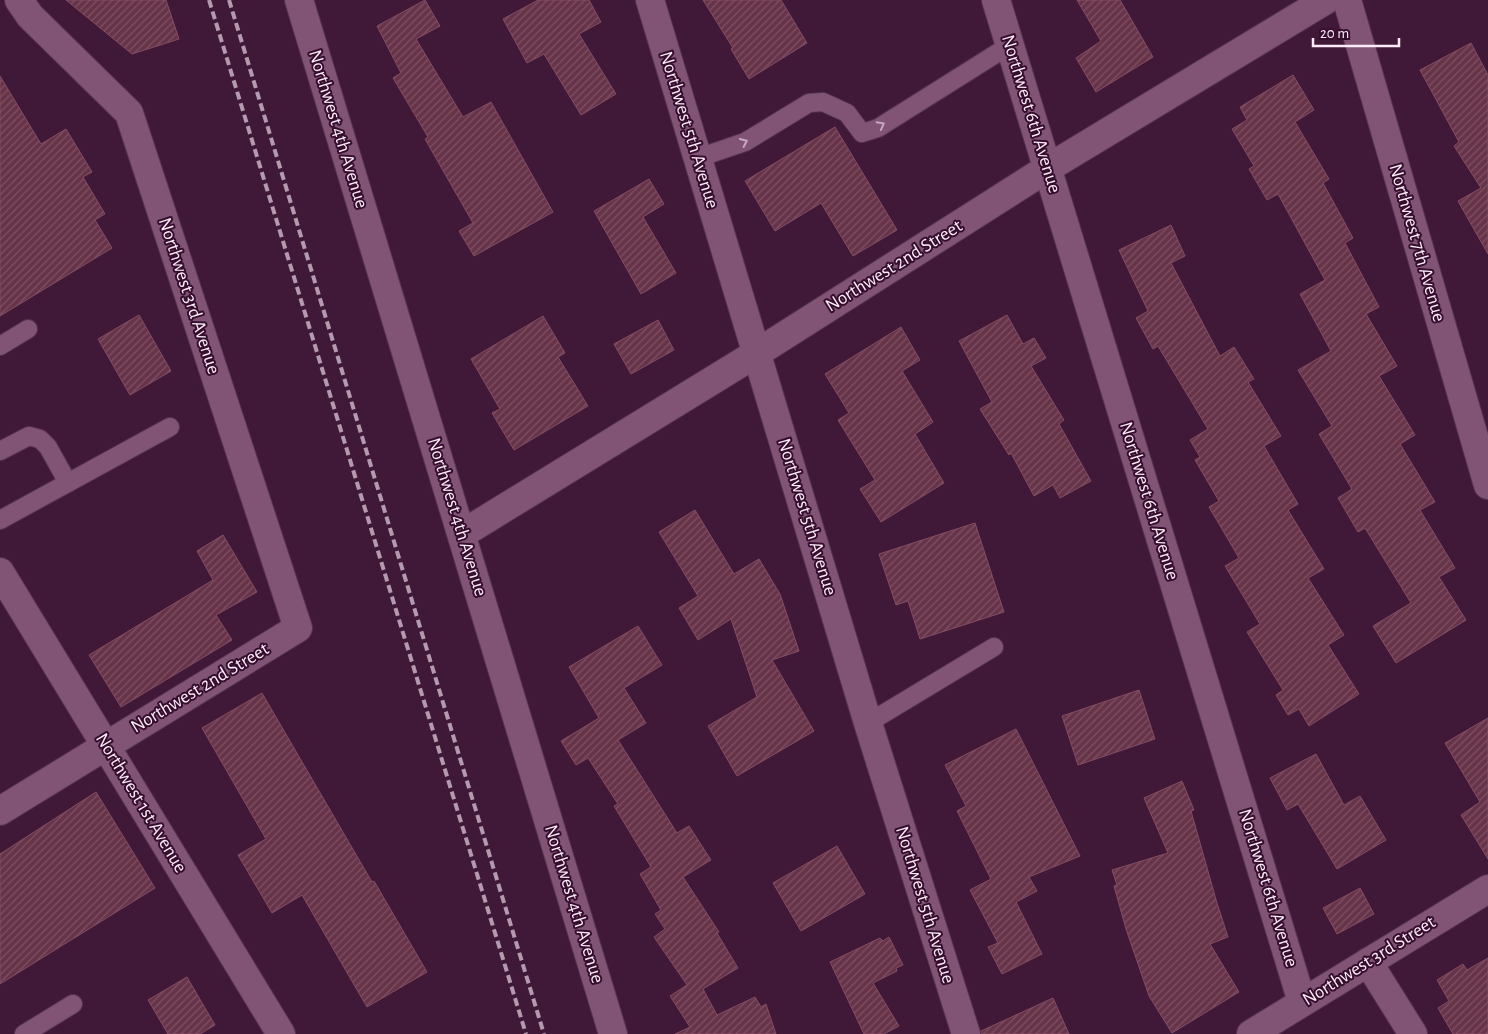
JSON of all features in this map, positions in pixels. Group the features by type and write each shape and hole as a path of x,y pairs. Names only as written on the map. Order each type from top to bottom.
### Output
{"street":[{"name":"Northwest 3rd Avenue","path":"19,0 30,16 128,113 298,628"},
{"name":"Northwest 4th Avenue","path":"299,0 613,1034"},
{"name":"Northwest 5th Avenue","path":"650,0 868,723 966,1034"},
{"name":"Northwest 6th Avenue","path":"996,0 1302,1002"},
{"name":"Northwest 2nd Street","path":"462,534 757,353 1048,168 1326,0"},
{"name":"Northwest 7th Avenue","path":"1346,0 1488,485"},
{"name":"Northwest 1st Avenue","path":"0,572 281,1034"},
{"name":"Northwest 2nd Street","path":"0,811 298,628"},
{"name":"Northwest 3rd Street","path":"1251,1034 1488,889"},
{"path":"1368,962 1413,1034"}],"lane":[{"path":"698,158 745,142 808,103 824,102 847,113 862,133 878,128 1010,45"},
{"path":"0,346 28,330"},
{"path":"0,520 170,427"},
{"path":"0,451 29,436 40,439 48,447 68,483"},
{"path":"868,723 994,647"},
{"path":"24,1034 73,1004"}],"building":[{"path":"66,0 166,0 179,39 132,54"},
{"path":"425,0 440,26 416,39 463,117 491,102 553,212 474,256 459,231 473,223 425,139 428,137 393,78 401,73 377,26"},
{"path":"538,0 589,0 601,22 579,34 616,94 581,115 544,54 527,63 503,19"},
{"path":"703,0 781,0 807,43 749,79 731,49 733,48"},
{"path":"1077,0 1120,0 1153,57 1096,92 1076,58 1101,41"},
{"path":"1471,43 1488,75 1488,254 1458,201 1481,188 1454,146 1459,142 1420,70"},
{"path":"1293,75 1314,110 1295,122 1329,179 1323,183 1353,238 1345,243 1379,307 1366,314 1397,366 1379,376 1415,435 1400,444 1435,502 1420,510 1455,568 1439,577 1466,620 1396,663 1373,626 1411,603 1365,528 1358,532 1338,498 1352,489 1319,434 1332,426 1298,370 1331,351 1300,294 1325,280 1278,194 1267,200 1249,169 1254,166 1232,129 1247,120 1240,107"},
{"path":"0,76 41,144 66,129 92,172 83,177 105,214 95,220 112,248 0,316"},
{"path":"835,127 897,230 853,256 821,203 775,231 745,181"},
{"path":"649,179 664,204 643,217 676,273 641,294 594,211"},
{"path":"1171,225 1185,256 1171,263 1220,356 1234,347 1254,379 1248,382 1281,436 1264,446 1298,504 1288,510 1324,569 1308,578 1344,635 1328,645 1359,694 1309,726 1299,709 1288,715 1276,695 1283,690 1247,632 1260,624 1225,566 1239,558 1209,507 1219,501 1195,460 1200,457 1190,440 1208,429 1158,346 1153,349 1136,318 1148,311 1119,250"},
{"path":"139,315 171,371 130,395 98,339"},
{"path":"1007,315 1023,344 1034,338 1046,358 1031,366 1064,420 1059,424 1091,481 1060,498 1053,485 1034,496 1011,453 1009,455 980,409 992,402 959,341"},
{"path":"543,316 565,353 558,357 588,406 514,450 492,413 500,409 471,359"},
{"path":"658,320 674,350 631,374 614,344"},
{"path":"901,327 920,360 902,371 933,422 915,434 944,483 881,522 860,489 875,480 838,420 849,413 825,374"},
{"path":"695,510 734,574 759,559 780,594 799,651 772,660 814,731 737,776 708,726 757,697 731,619 698,640 679,608 698,596 659,532"},
{"path":"975,523 1004,612 920,639 908,601 896,605 879,554"},
{"path":"223,535 257,592 216,615 232,640 121,707 89,655 213,580 197,551"},
{"path":"638,626 662,665 624,688 646,723 618,740 677,833 689,826 711,860 683,877 719,932 717,933 738,968 703,989 717,1015 755,997 761,1007 766,1004 776,1034 675,1034 690,1027 670,996 687,985 654,937 665,929 655,914 661,910 640,874 651,867 614,806 618,804 588,758 576,765 561,741 599,718 569,667"},
{"path":"1139,690 1155,739 1078,765 1062,716"},
{"path":"262,693 372,882 374,881 427,972 367,1007 302,895 272,913 238,855 266,839 202,728"},
{"path":"1488,718 1488,859 1461,815 1480,802 1445,743"},
{"path":"1016,729 1080,856 1029,877 1037,891 1016,902 1042,954 1002,974 988,947 998,943 970,890 991,879 957,811 966,806 945,765"},
{"path":"1316,754 1344,805 1360,796 1386,840 1337,869 1298,804 1287,810 1270,778"},
{"path":"1182,781 1194,810 1191,811 1228,937 1210,944 1239,992 1172,1033 1149,996 1126,929 1114,886 1117,885 1112,870 1168,853 1144,798"},
{"path":"96,792 155,888 0,984 0,854"},
{"path":"837,846 865,894 801,931 773,883"},
{"path":"1360,888 1374,914 1337,934 1323,908"},
{"path":"889,937 903,965 896,968 897,971 873,983 899,1026 884,1034 864,1034 830,962 880,938 883,941"},
{"path":"1488,958 1488,1034 1453,1034 1438,1008 1449,1001 1437,980 1463,964 1467,970"},
{"path":"187,977 215,1025 200,1034 168,1034 148,1000"},
{"path":"1053,998 1069,1034 981,1034 981,1031"}],"railway":[{"path":"209,0 526,1034"},
{"path":"229,0 544,1034"}]}
